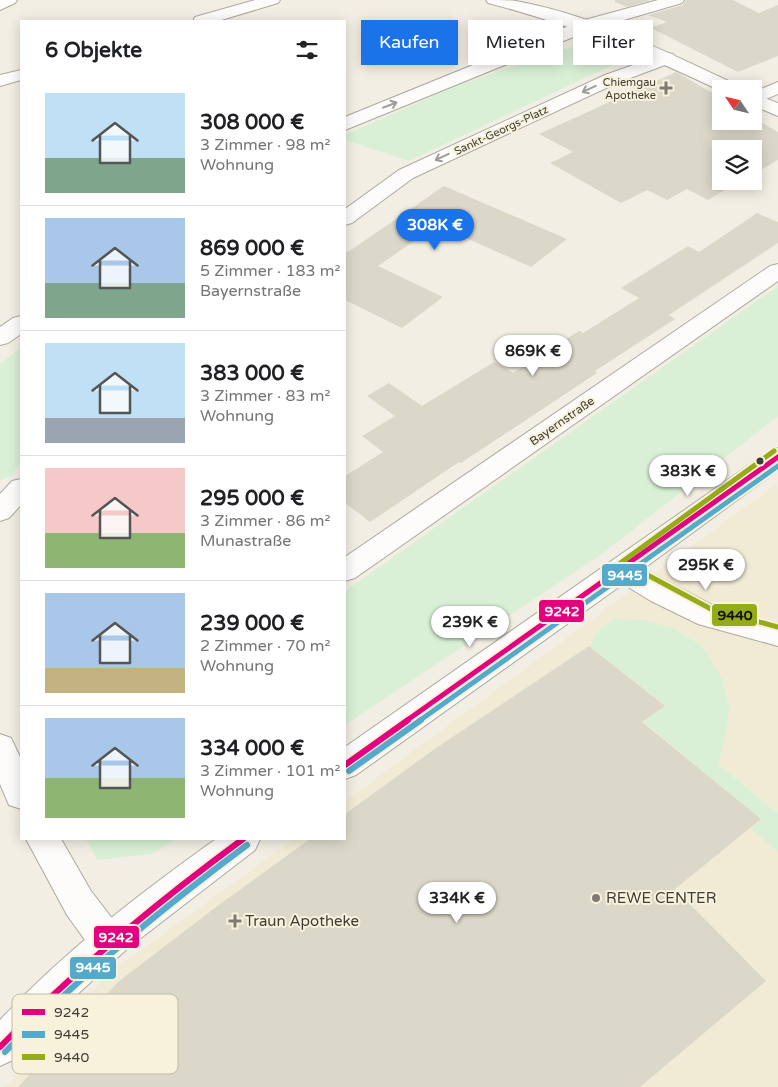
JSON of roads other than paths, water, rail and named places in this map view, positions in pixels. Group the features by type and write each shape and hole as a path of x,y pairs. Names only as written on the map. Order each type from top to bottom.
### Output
{"street":[{"path":"0,5 9,0"},
{"path":"204,20 272,0"},
{"path":"494,0 573,21"},
{"path":"606,20 676,0"},
{"path":"346,124 573,31"},
{"path":"653,52 712,80"},
{"name":"Sankt-Georgs-Platz","path":"346,218 406,174 611,79 667,58"},
{"path":"0,82 20,75"},
{"path":"762,95 778,87"},
{"path":"762,103 778,110"},
{"name":"Bayernstraße","path":"346,570 778,271"},
{"path":"0,338 20,324"},
{"path":"346,764 468,676 623,570 778,457"},
{"path":"0,511 20,489"},
{"path":"623,570 661,593 708,616 778,635"},
{"path":"0,747 20,793"},
{"path":"44,840 78,903 108,942"},
{"path":"52,994 108,942 162,897 242,840"},
{"path":"0,1047 12,1033"}],"place":[{"name":"Chiemgau Apotheke","path":"666,88"},
{"name":"REWE CENTER","path":"596,898"},
{"name":"Traun Apotheke","path":"235,921"}]}
